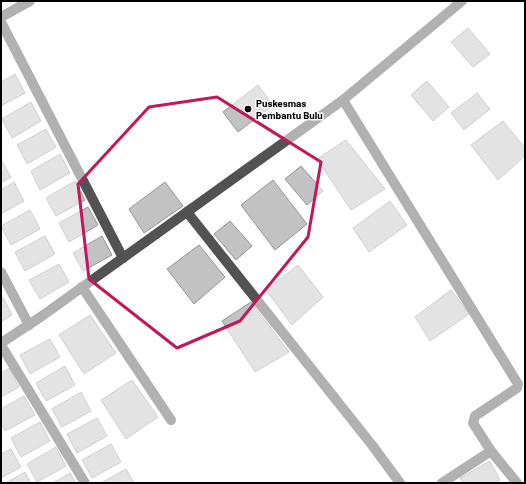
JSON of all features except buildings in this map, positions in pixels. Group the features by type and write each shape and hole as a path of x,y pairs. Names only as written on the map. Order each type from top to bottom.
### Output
{"street":[{"path":"1,17 30,1"},
{"path":"85,483 1,344 343,100 456,3"},
{"path":"1,22 123,258"},
{"path":"343,100 518,384 517,388 475,416 473,423 492,451 517,483"},
{"path":"187,212 372,445 400,483"},
{"path":"1,272 29,325"},
{"path":"82,287 171,420"},
{"path":"442,483 492,451"}],"highlighted area":[{"path":"217,97 321,162 308,237 240,321 177,348 89,279 78,184 149,107"}],"place":[{"name":"Puskesmas Pembantu Bulu","path":"248,109"}]}
